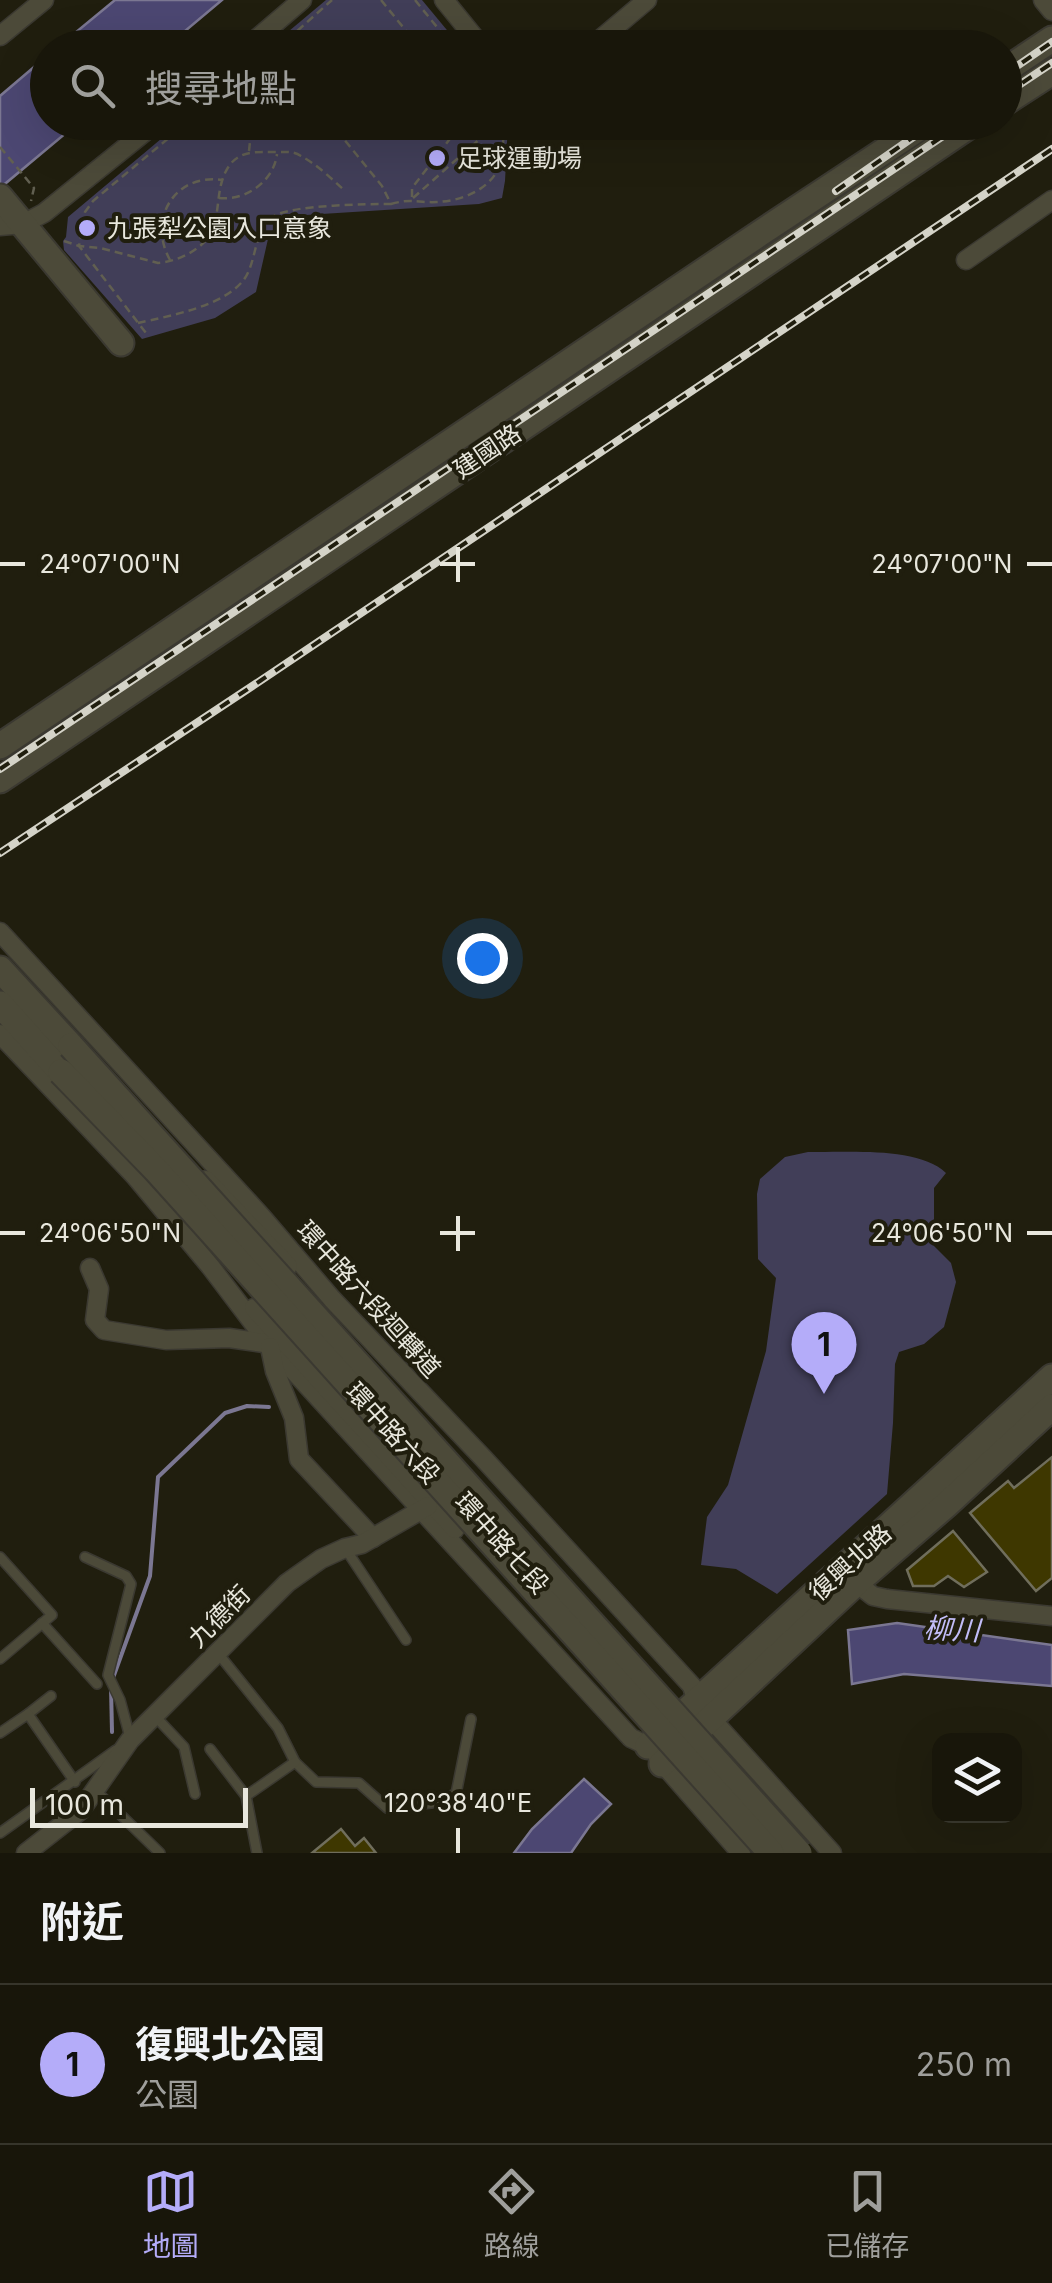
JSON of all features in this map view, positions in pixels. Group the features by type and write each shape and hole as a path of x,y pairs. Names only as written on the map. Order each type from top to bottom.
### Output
{"street":[{"path":"0,36 44,0"},
{"path":"267,30 302,0"},
{"path":"444,0 468,30"},
{"path":"611,30 647,0"},
{"path":"1044,0 1052,11"},
{"path":"1022,59 1052,39"},
{"path":"1022,91 1052,72"},
{"path":"13,211 44,213 135,140"},
{"name":"建國路","path":"0,746 901,140"},
{"name":"建國路","path":"0,780 948,140"},
{"path":"966,260 1052,200"},
{"path":"13,211 121,343"},
{"name":"環中路六段迴轉道","path":"0,932 256,1221"},
{"name":"環中路六段","path":"0,944 42,989 71,1046 163,1162 771,1853"},
{"path":"0,970 71,1046"},
{"path":"0,1004 61,1072"},
{"path":"0,1032 212,1264 256,1221"},
{"name":"環中路六段","path":"0,1032 23,1051 61,1072 163,1162 799,1853"},
{"name":"環中路六段","path":"163,1162 213,1185 256,1221 479,1463 683,1694 704,1710 832,1853"},
{"name":"環中路七段","path":"163,1162 185,1227 276,1341 640,1734 741,1853"},
{"path":"90,1268 99,1288 94,1320 104,1330 166,1340 276,1341 328,1302"},
{"path":"276,1341 275,1372 294,1418 298,1459 373,1538"},
{"name":"復興北路","path":"655,1755 848,1577 1052,1377"},
{"name":"復興北路","path":"848,1577 946,1505 1052,1408"},
{"name":"九德街","path":"26,1853 51,1846 130,1740 287,1583 321,1558 362,1544 426,1507 479,1463"},
{"path":"848,1577 873,1596 887,1599 1052,1616"}],"lane":[{"path":"344,1548 406,1640"},
{"path":"0,1833 130,1740 120,1700 108,1675 130,1584 126,1576 84,1556"},
{"path":"0,1557 52,1615 0,1659"},
{"path":"42,1623 97,1684"},
{"path":"218,1652 278,1728 295,1762 316,1782 359,1783 387,1808 431,1803 456,1794 471,1719"},
{"path":"0,1733 51,1696"},
{"path":"28,1714 74,1782"},
{"path":"154,1715 184,1746 195,1794"},
{"path":"210,1749 246,1796 257,1853"},
{"path":"246,1796 295,1762"},
{"path":"95,1790 160,1853"}],"path":[{"path":"298,30 332,0"},
{"path":"382,0 406,30"},
{"path":"415,0 439,30"},
{"path":"146,334 79,246 84,212 93,201 166,140"},
{"path":"248,152 250,140"},
{"path":"345,140 382,186 391,204"},
{"path":"412,199 412,188 449,140"},
{"path":"138,323 206,304 238,286 246,276 265,224 274,216 412,199 479,140"},
{"path":"412,199 456,200 480,188 501,162 503,140"},
{"path":"0,147 34,188 13,211"},
{"path":"63,241 158,263 192,251 210,234 227,167 248,152 298,154 344,190"},
{"path":"217,198 244,195 266,180 274,168 277,152"},
{"path":"170,261 161,237 162,214 177,194 191,184 222,180"}],"shaded area":[{"path":"115,0 222,0 186,30 79,30"},
{"path":"326,0 422,0 447,30 290,30"},
{"path":"30,70 30,140 58,140 0,188 0,96"},
{"path":"160,140 507,140 502,198 479,204 306,215 295,224 274,228 256,292 215,318 142,339 64,250 68,217"},
{"path":"808,1152 900,1155 934,1164 946,1173 934,1188 934,1246 951,1263 956,1282 944,1327 924,1344 899,1352 895,1364 887,1494 777,1594 736,1569 701,1565 707,1517 728,1485 766,1351 776,1278 758,1259 760,1179 785,1157"},
{"path":"897,1623 1052,1645 1052,1686 904,1674 852,1684 848,1630"},
{"path":"584,1779 611,1804 571,1853 514,1853 532,1829"}],"building":[{"path":"1052,1457 1052,1578 1036,1591 970,1513 1008,1481 1014,1488"},
{"path":"953,1531 987,1572 964,1587 948,1576 934,1586 913,1586 907,1570"},
{"path":"341,1829 355,1846 364,1838 376,1853 312,1853"}],"waterway":[{"path":"113,1678 150,1576 158,1477 225,1413 247,1406 269,1407"},
{"path":"111,1687 112,1732"}],"railway":[{"path":"1022,63 1052,42"},
{"path":"1022,83 1052,63"},
{"path":"836,191 909,140"},
{"path":"0,769 937,140"},
{"path":"0,853 1052,149"}],"place":[{"name":"足球運動場","path":"437,158"},
{"name":"九張犁公園入口意象","path":"87,228"},
{"name":"復興北公園","path":"824,1394"}],"water label":[{"name":"柳川","path":"952,1629"}]}
